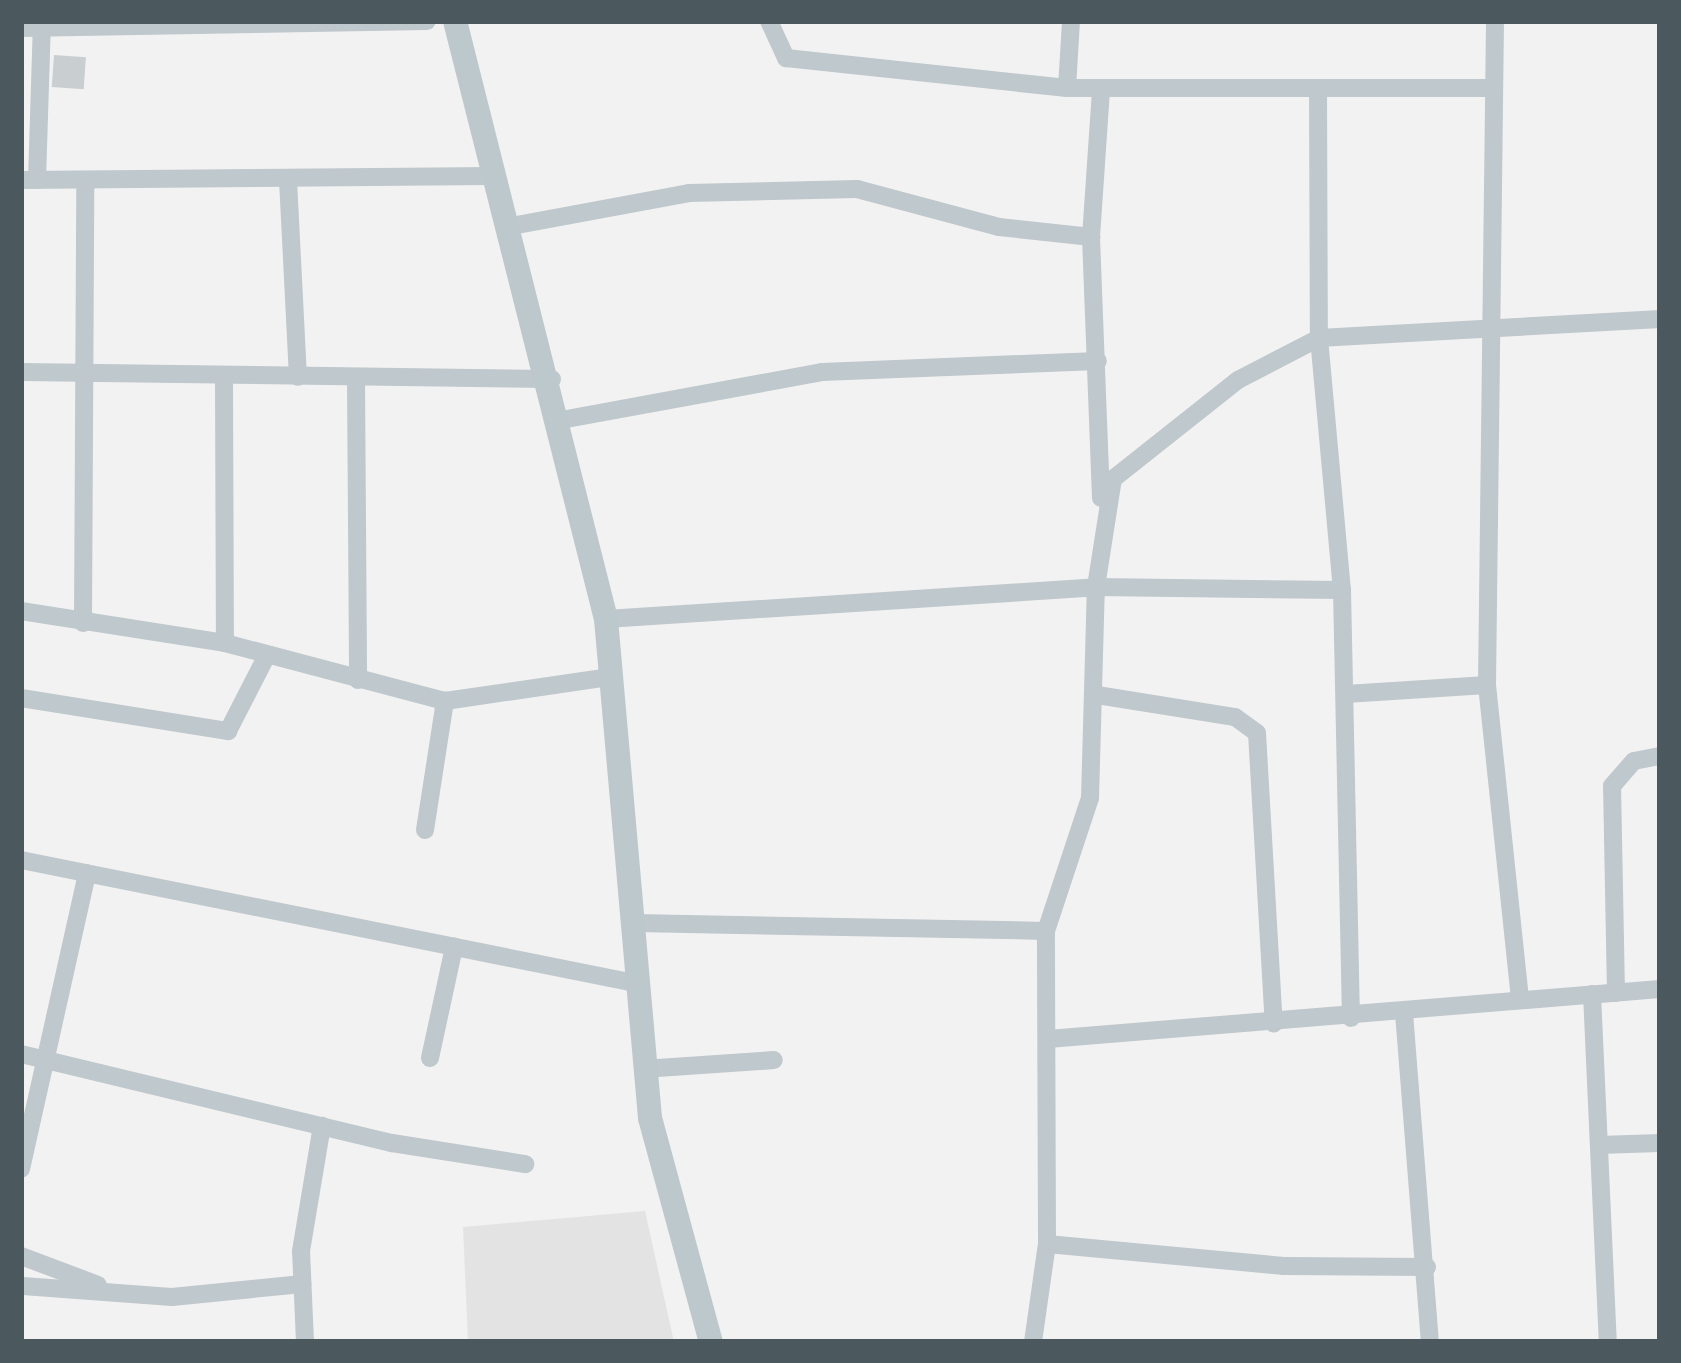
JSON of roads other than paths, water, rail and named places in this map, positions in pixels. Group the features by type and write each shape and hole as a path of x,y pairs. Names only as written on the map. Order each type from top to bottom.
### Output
{"street":[{"path":"21,28 428,21"},
{"path":"455,21 492,176 552,379 606,620 644,1069 662,1173 711,1342"},
{"path":"769,21 787,58 1067,88 1494,88"},
{"path":"1067,88 1071,21"},
{"path":"1495,21 1487,685 1520,1000"},
{"path":"42,26 29,180 85,184 492,176"},
{"path":"1318,88 1319,338 1342,590 1351,1018"},
{"path":"1034,1342 1048,1244 1046,931 1090,798 1097,695 1096,587 1102,509 1090,237 1101,90"},
{"path":"288,179 298,377"},
{"path":"83,623 85,184"},
{"path":"506,227 689,193 857,189 999,227 1090,237"},
{"path":"1102,509 1134,455 1238,380 1319,338 1492,323 1660,319"},
{"path":"561,420 822,372 1099,361"},
{"path":"21,372 552,379"},
{"path":"224,378 225,643"},
{"path":"356,380 358,680"},
{"path":"606,620 1096,587 1342,590"},
{"path":"21,611 225,643 266,658 445,701 610,677"},
{"path":"21,698 228,731 266,658"},
{"path":"1346,694 1487,685"},
{"path":"1097,695 1234,717 1257,733 1274,1024"},
{"path":"425,830 445,701"},
{"path":"1616,993 1612,785 1634,761 1660,756"},
{"path":"21,860 640,984"},
{"path":"21,1169 31,1057 87,873"},
{"path":"635,923 1046,931"},
{"path":"430,1058 454,947"},
{"path":"1048,1039 1351,1018 1660,989"},
{"path":"1592,994 1608,1342"},
{"path":"1404,1013 1430,1342"},
{"path":"31,1057 322,1126 525,1165"},
{"path":"644,1069 773,1060"},
{"path":"305,1342 302,1284 322,1126"},
{"path":"1599,1144 1660,1143"},
{"path":"1048,1244 1284,1266 1427,1267"},
{"path":"98,1285 62,1294 22,1288 27,1258 98,1285 172,1297 302,1284"}]}
